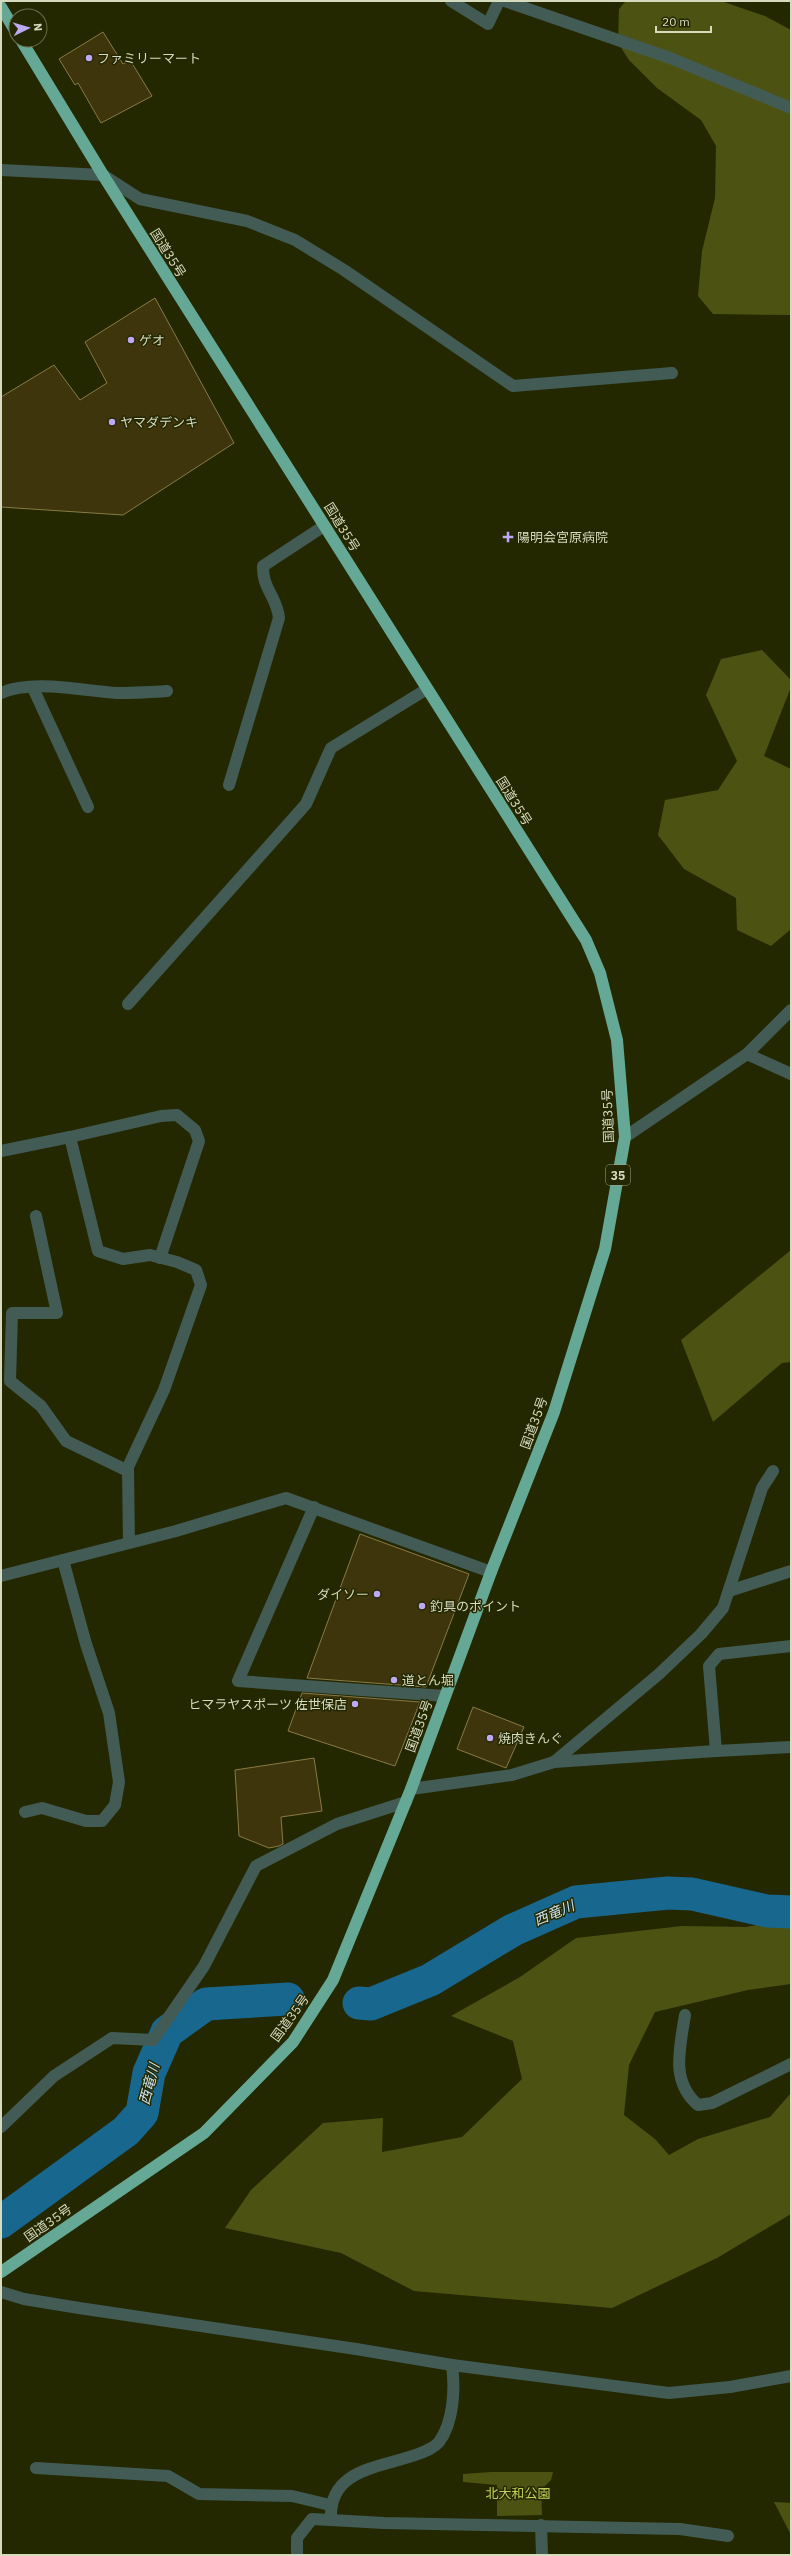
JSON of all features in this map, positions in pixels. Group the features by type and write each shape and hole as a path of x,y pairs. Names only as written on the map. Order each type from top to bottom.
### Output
{"highway":[{"path":"1,7 8,19"},
{"name":"国道35号","path":"1,2272 204,2133 293,2042 333,1980 412,1789 491,1572 554,1412 605,1249 625,1137 617,1040 600,973 586,940 102,175 26,48"}],"street":[{"path":"451,1 488,24 499,1"},
{"path":"506,1 670,58 790,103"},
{"path":"1,170 102,175 140,199 247,221 295,240 344,270 512,386 672,373"},
{"path":"229,785 279,618 278,608 263,579 263,566 324,526"},
{"path":"1,693 12,688 118,693 167,691"},
{"path":"33,688 88,807"},
{"path":"128,1004 306,804 331,748 427,689"},
{"path":"625,1137 747,1054 791,1010"},
{"path":"747,1054 791,1074"},
{"path":"1,1151 161,1116 177,1115 195,1130 199,1141 160,1258"},
{"path":"70,1137 98,1251 123,1259 150,1255 196,1270 201,1286 164,1390 128,1466 129,1543"},
{"path":"36,1216 57,1313 12,1313 10,1381 42,1406 66,1441 128,1471"},
{"path":"554,1762 659,1674 701,1634 723,1608 762,1488 773,1471"},
{"path":"1,1576 129,1543 286,1498 491,1572"},
{"path":"314,1507 238,1681 445,1696"},
{"path":"25,1812 42,1808 86,1822 102,1821 115,1805 119,1782 109,1713 86,1644 63,1560"},
{"path":"729,1591 791,1571"},
{"path":"716,1751 709,1666 719,1654 791,1646"},
{"path":"412,1789 512,1775 554,1762 791,1747"},
{"path":"1,2127 54,2076 112,2038 153,2040 204,1966 256,1866 337,1824 406,1802"},
{"path":"685,2015 677,2066 681,2081 689,2098 698,2105 712,2103 791,2064"},
{"path":"1,2292 24,2299 79,2308 356,2349 452,2365 669,2393 730,2387 791,2376"},
{"path":"331,2520 330,2504 343,2482 353,2475 431,2448 438,2442 445,2431 453,2391 452,2365"},
{"path":"36,2468 168,2476 199,2494 292,2496 330,2504"},
{"path":"297,2555 297,2538 312,2519 384,2523 680,2529 728,2536"},
{"path":"541,2525 542,2555"}],"green space":[{"path":"626,1 721,1 765,16 791,30 791,315 713,314 698,296 702,251 715,198 716,146 701,120 657,88 629,60 618,43 619,9"},
{"path":"762,650 791,680 791,687 764,756 791,769 791,929 771,946 737,930 736,898 684,869 658,835 665,800 718,790 737,761 706,695 721,659"},
{"path":"791,1250 791,1362 782,1363 713,1422 681,1340"},
{"path":"791,1919 791,1984 748,1990 655,2012 629,2065 624,2115 655,2139 669,2155 698,2139 770,2117 791,2093 791,2214 717,2258 612,2308 414,2291 341,2253 225,2228 251,2190 323,2123 383,2118 382,2152 462,2137 522,2079 513,2041 451,2016 520,1977 576,1938 682,1926 746,1927"},
{"name":"北大和公園","path":"491,2472 553,2472 551,2480 541,2490 542,2515 497,2516 497,2485 463,2482 463,2474"},
{"path":"774,2502 791,2503 791,2535"}],"building":[{"path":"103,32 123,64 130,60 152,96 101,123 78,83 75,85 59,59"},
{"name":"ヤマダデンキ","path":"155,298 234,443 123,515 1,507 1,397 54,365 80,400 107,383 85,342"},
{"path":"360,1534 469,1574 426,1687 307,1678"},
{"path":"302,1693 420,1702 395,1766 288,1731"},
{"name":"焼肉きんぐ","path":"473,1707 524,1727 506,1768 457,1749"},
{"path":"314,1758 322,1811 281,1817 283,1844 279,1846 269,1848 239,1836 235,1770"}],"waterway":[{"name":"西竜川","path":"359,2003 371,2004 430,1980 513,1930 576,1902 668,1893 692,1894 767,1911 791,1912"},
{"name":"西竜川","path":"1,2222 126,2131 142,2113 149,2073 167,2032 206,2004 288,1999"}],"place":[{"name":"ファミリーマート","path":"89,58"},
{"name":"ゲオ","path":"131,340"},
{"name":"ヤマダデンキ","path":"112,422"},
{"name":"陽明会宮原病院","path":"508,537"},
{"name":"ダイソー","path":"377,1594"},
{"name":"釣具のポイント","path":"422,1606"},
{"name":"道とん堀","path":"394,1680"},
{"name":"ヒマラヤスポーツ 佐世保店","path":"355,1704"},
{"name":"焼肉きんぐ","path":"490,1738"}]}
